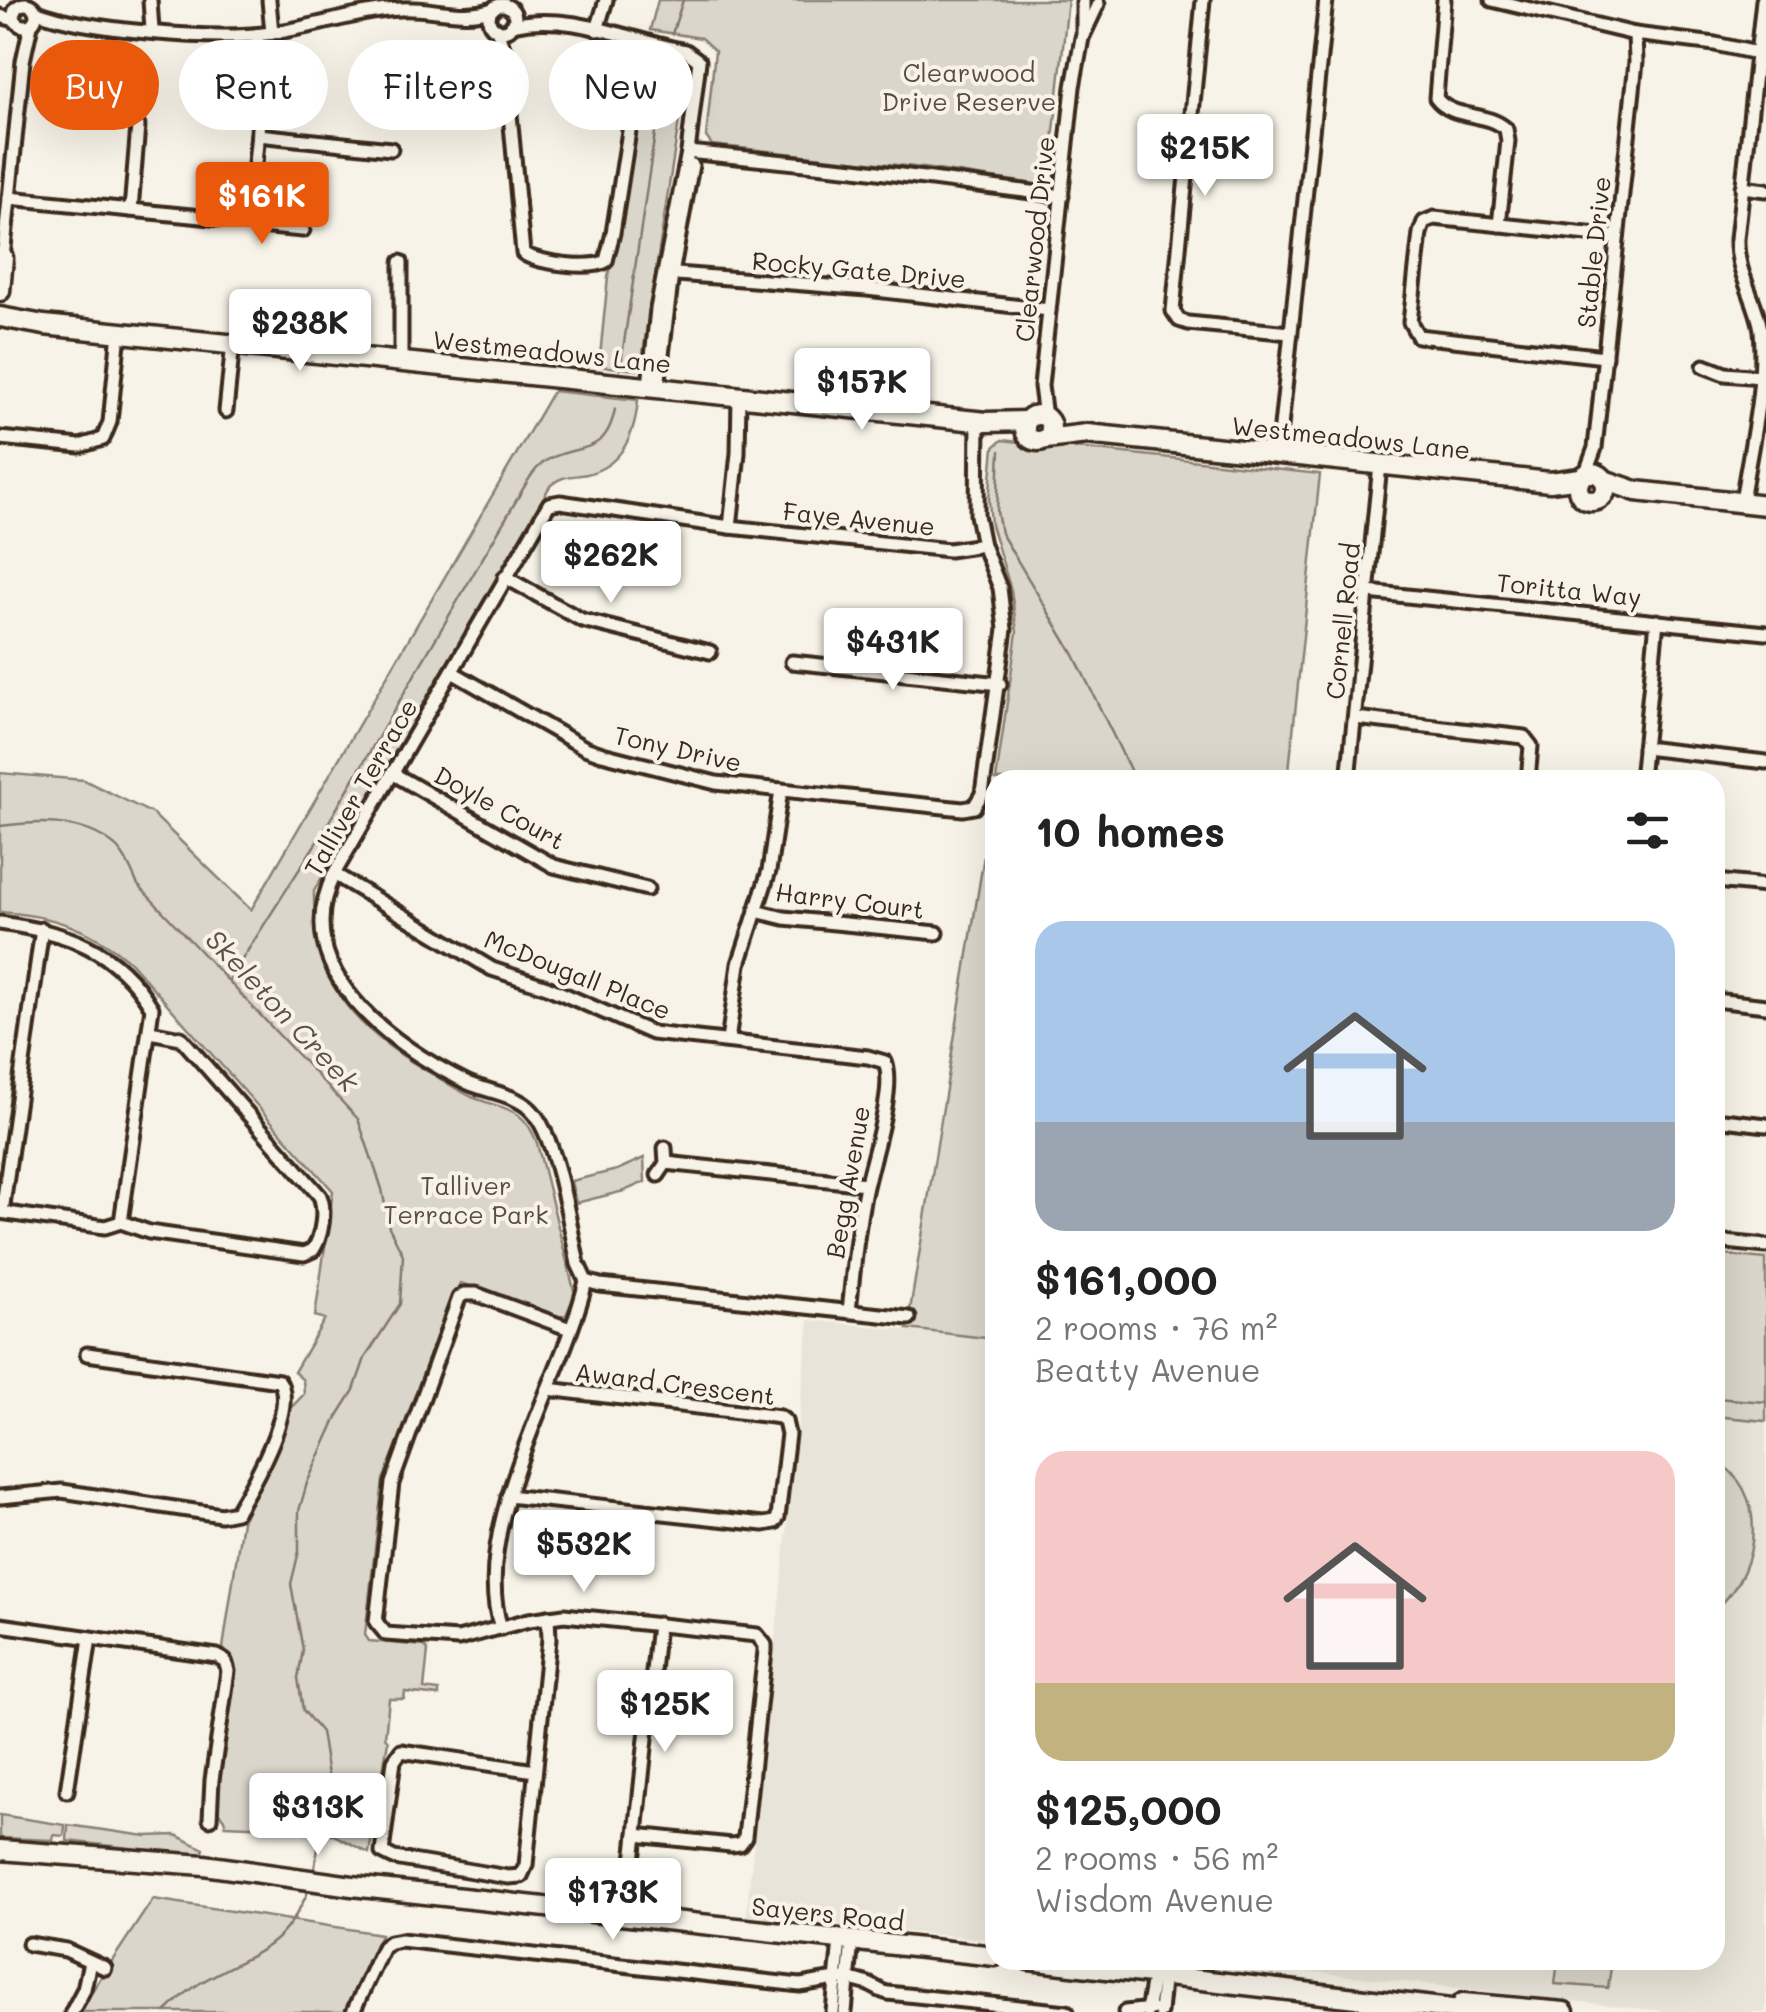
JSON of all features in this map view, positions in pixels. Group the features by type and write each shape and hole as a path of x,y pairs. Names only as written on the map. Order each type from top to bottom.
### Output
{"street":[{"path":"150,0 152,30"},
{"path":"269,0 272,33"},
{"path":"596,30 606,0"},
{"path":"1082,0 1103,1"},
{"name":"Clearwood Drive","path":"1038,426 1082,38 1082,0"},
{"path":"1203,0 1173,312 1188,323 1290,333"},
{"path":"1278,455 1326,0"},
{"path":"1444,0 1436,98 1446,108 1496,121 1506,129 1500,225"},
{"path":"1492,0 1521,3 1640,35 1758,48"},
{"path":"1753,504 1750,470 1761,376 1762,310 1739,269 1736,254 1762,0"},
{"name":"Clearwood Drive","path":"1082,38 1103,1"},
{"path":"0,8 28,10 72,22 211,36 272,33 386,5 502,14 635,40"},
{"path":"16,22 28,10"},
{"path":"0,291 28,10"},
{"path":"502,14 523,252 535,260 594,266 606,261 629,130"},
{"path":"0,16 16,22"},
{"path":"16,22 22,61"},
{"path":"9,198 232,220 246,216 251,205 261,101 257,34"},
{"name":"Stable Drive","path":"1592,483 1640,35"},
{"path":"693,57 698,61 693,106"},
{"path":"131,210 138,130"},
{"path":"654,387 690,130"},
{"path":"2,132 16,133"},
{"path":"258,136 391,149"},
{"path":"688,152 1062,196"},
{"path":"1742,188 1766,190"},
{"path":"246,216 259,226 304,230"},
{"path":"1605,357 1424,338 1414,333 1410,322 1424,222 1440,218 1617,237"},
{"path":"400,360 401,262"},
{"name":"Rocky Gate Drive","path":"668,274 867,289 1049,310"},
{"name":"Westmeadows Lane","path":"0,317 44,325 1038,426 1380,466 1592,483 1753,504"},
{"name":"Westmeadows Lane","path":"0,326 44,325"},
{"path":"0,438 80,446 103,439 110,422 119,332"},
{"path":"226,411 233,343"},
{"path":"1704,366 1725,374 1761,376"},
{"path":"730,527 744,397"},
{"path":"792,662 1000,684 1004,612 1000,588 983,544 976,505 978,459 986,422"},
{"name":"Cornell Road","path":"1349,770 1380,466"},
{"name":"Talliver Terrace","path":"586,1280 578,1264 548,1139 531,1110 516,1100 469,1084 378,1028 354,1003 336,972 324,939 322,908 334,874 552,502 730,527"},
{"name":"Faye Avenue","path":"730,527 948,550 983,544"},
{"path":"505,578 582,620 710,652"},
{"name":"Toritta Way","path":"1368,592 1766,633"},
{"path":"1642,770 1658,621"},
{"name":"Tony Drive","path":"452,672 585,748 716,783 963,809 974,807 982,794 985,776"},
{"name":"Tony Drive","path":"986,770 1000,684"},
{"path":"1355,718 1524,737 1530,746 1529,770"},
{"path":"1644,748 1766,762"},
{"name":"Doyle Court","path":"392,773 554,866 647,889"},
{"path":"728,1042 739,964 775,840 781,790"},
{"name":"McDougall Place","path":"334,874 492,969 547,987 652,1034 868,1056 884,1062"},
{"path":"1725,882 1766,886"},
{"name":"Harry Court","path":"756,912 938,934"},
{"path":"0,923 42,929 81,942 125,974 152,1008 121,1222"},
{"path":"42,929 1,1212 105,1227 121,1222 149,1232 304,1254 313,1250 323,1203 320,1196 181,1038 150,1032"},
{"path":"1725,1001 1766,1006"},
{"name":"Begg Avenue","path":"849,1311 866,1184 882,1120 888,1076 884,1062"},
{"path":"1725,1120 1766,1125"},
{"path":"658,1175 666,1163 664,1148"},
{"path":"666,1163 866,1184"},
{"path":"1725,1242 1766,1246"},
{"path":"501,1628 494,1592 502,1518 586,1280 600,1285 909,1318"},
{"path":"570,1329 476,1294 459,1298 392,1484 376,1617 380,1630 386,1634 448,1640 548,1617 581,1616 751,1634 762,1639 765,1652 745,1837 740,1844 730,1845 636,1835"},
{"path":"0,1497 62,1491 231,1516 236,1512 269,1451 284,1394 282,1383 86,1354"},
{"name":"Award Crescent","path":"508,1496 764,1524 775,1522 778,1517 788,1434 785,1420 780,1417 548,1390"},
{"path":"535,1771 402,1751 394,1762 382,1852 394,1858 521,1876 526,1865 549,1639 548,1617"},
{"path":"624,1916 658,1624"},
{"path":"0,1625 216,1656 225,1661 228,1671 210,1819"},
{"path":"68,1791 90,1638"},
{"name":"Sayers Road","path":"0,1850 204,1865 352,1886 985,1955"},
{"path":"631,1881 634,1904 648,1919"},
{"path":"353,2012 379,1953 394,1940 800,1985 842,1980 869,1984 888,1993 1067,2012"},
{"path":"845,2012 842,1980 846,1940"},
{"path":"30,1944 66,1950 105,1968"},
{"path":"72,2012 84,1990 90,1962"},
{"path":"1125,2012 1153,2011 1158,1970"},
{"path":"1180,1970 1477,2012"},
{"path":"832,2012 842,1980"},
{"path":"1438,2005 1450,2002 1564,2012"}],"shaded area":[{"path":"809,1320 985,1338 985,1939 746,1917"},
{"path":"1725,1417 1766,1421 1766,2012 1672,2012 1297,1970 1725,1970"}],"green space":[{"name":"Clearwood Drive Reserve","path":"658,0 1068,0 1049,178 1041,185 712,145 706,137 715,51 701,38 650,30"},
{"path":"635,130 678,130 641,367 637,370 599,366 608,277"},
{"name":"Talliver Terrace Park","path":"553,391 638,400 630,436 618,456 599,470 563,478 550,486 314,891 320,951 341,998 357,1018 399,1053 466,1094 519,1115 532,1131 575,1294 566,1315 560,1317 461,1283 383,1480 365,1635 369,1641 424,1646 428,1651 424,1689 439,1691 439,1696 405,1692 404,1699 389,1699 385,1737 388,1741 369,1853 322,1829 225,1825 214,1807 234,1662 223,1648 242,1521 277,1449 288,1411 304,1394 303,1380 294,1372 325,1319 315,1316 333,1191 129,961 100,940 69,925 0,912 0,773 84,780 153,814 251,910"},
{"path":"1002,440 1320,474 1289,770 997,770 1017,632 1011,590 991,525 994,447"},
{"path":"985,849 985,1338 907,1329"},
{"path":"644,1158 645,1182 576,1203 571,1181 617,1170"},
{"path":"1725,1255 1766,1259 1766,1421 1725,1417"},
{"path":"1725,1468 1744,1489 1753,1529 1743,1572 1725,1599"},
{"path":"0,1815 65,1825 64,1836 54,1835 53,1840 0,1838"},
{"path":"68,1825 146,1836 176,1835 204,1849 201,1856 67,1841"},
{"path":"153,1899 381,1934 347,2012 78,2012"},
{"path":"1557,1970 1611,1970 1608,1988 1555,1984"}],"waterway":[{"path":"672,34 683,0"},
{"path":"620,370 655,130"},
{"path":"229,980 323,832 529,479 549,459 599,441 611,424 615,409"},
{"path":"1000,451 997,512 1001,533 1074,655 1130,770"},
{"name":"Skeleton Creek","path":"0,826 74,826 102,837 118,849 138,885 358,1119 382,1189 389,1227 403,1255 400,1304 365,1358 354,1390 307,1483 299,1511 299,1551 291,1584 303,1650 298,1678 303,1710 321,1732 330,1788 313,1874"},
{"path":"1725,1399 1766,1402"},
{"name":"Skeleton Creek","path":"165,2012 197,1985 278,1937 300,1909 310,1887"}]}
